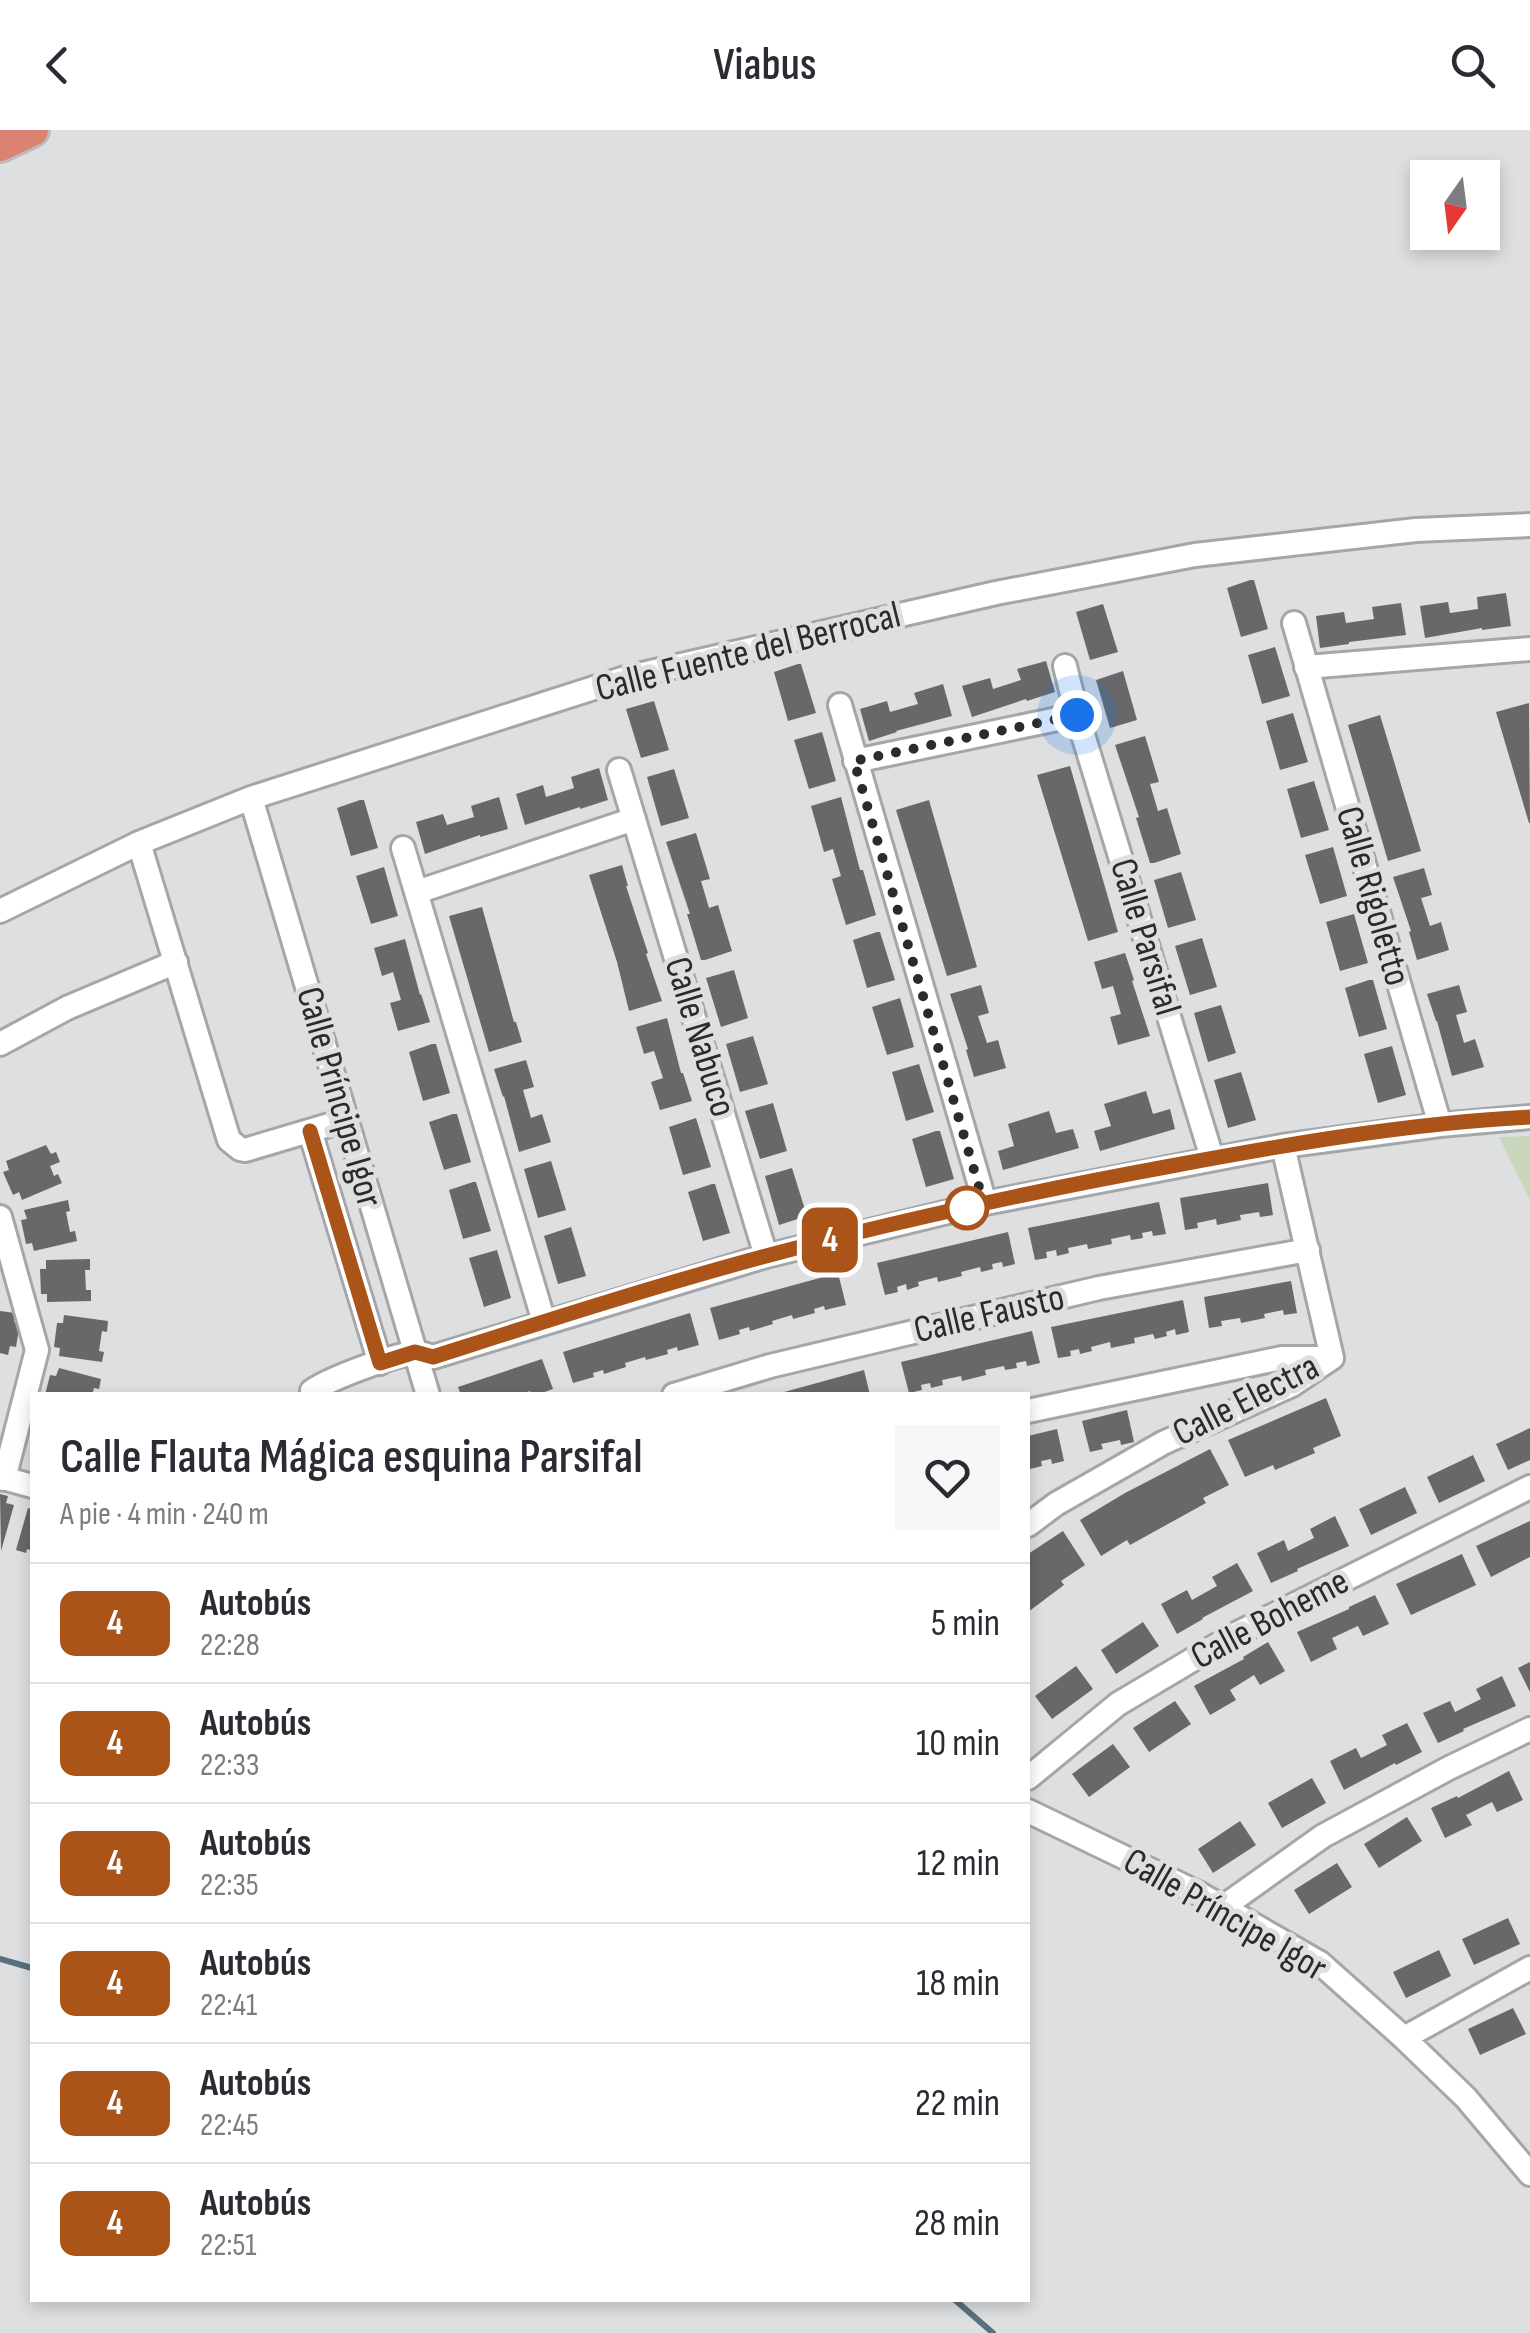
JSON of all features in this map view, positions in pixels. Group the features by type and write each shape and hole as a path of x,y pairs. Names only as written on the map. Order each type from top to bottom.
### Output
{"highway":[{"path":"0,145 32,130"}],"street":[{"name":"Calle Fuente del Berrocal","path":"0,911 139,842 251,798 625,678 996,592 1195,555 1416,530 1530,525"},
{"name":"Calle Rigoletto","path":"1294,623 1440,1125"},
{"path":"1306,667 1530,649"},
{"name":"Calle Parsifal","path":"1065,666 1212,1158"},
{"path":"840,705 984,1204"},
{"path":"854,761 1077,715"},
{"name":"Calle Nabuco","path":"619,770 766,1256"},
{"name":"Calle Príncipe Igor","path":"251,798 427,1392"},
{"path":"416,892 634,819"},
{"path":"139,842 229,1140 240,1150 246,1150 346,1120"},
{"path":"403,848 544,1322"},
{"path":"0,1044 67,1008 176,962"},
{"path":"312,1392 328,1380 415,1352 433,1357 766,1256 984,1204 1283,1146 1530,1117"},
{"name":"Calle Príncipe Igor","path":"310,1131 380,1363"},
{"name":"Calle Electra","path":"1030,1524 1056,1504 1162,1443 1292,1385 1332,1358 1283,1146"},
{"path":"0,1217 37,1350 2,1478 30,1485"},
{"name":"Calle Fausto","path":"684,1392 770,1366 1099,1288 1308,1250"},
{"path":"1030,1411 1282,1358 1332,1358"},
{"name":"Calle Boheme","path":"1030,1776 1118,1704 1234,1634 1530,1488"},
{"path":"1030,1510 1056,1504"},
{"path":"1223,1907 1324,1836 1530,1729"},
{"name":"Calle Príncipe Igor","path":"1030,1811 1223,1907 1320,1964 1466,2098 1530,2174"},
{"path":"1404,2038 1530,1968"}],"green space":[{"path":"1530,1136 1530,1200 1499,1137"}],"building":[{"path":"1254,580 1268,629 1241,637 1227,588"},
{"path":"1506,593 1511,626 1425,638 1420,606 1448,602 1450,613 1478,609 1477,597"},
{"path":"1401,603 1406,635 1320,648 1316,616 1344,612 1346,623 1374,619 1372,607"},
{"path":"1103,604 1118,652 1090,660 1076,612"},
{"path":"1275,647 1290,696 1262,704 1248,655"},
{"path":"1046,661 1055,692 972,717 962,686 990,678 993,689 1021,680 1017,669"},
{"path":"798,664 816,713 788,721 774,672"},
{"path":"1123,671 1137,720 1110,728 1096,680"},
{"path":"943,684 952,716 869,741 860,709 887,701 890,712 918,704 914,693"},
{"path":"654,701 669,750 641,758 626,709"},
{"path":"1529,703 1530,823 1496,712"},
{"path":"1293,713 1308,762 1280,770 1266,721"},
{"path":"1380,715 1421,851 1388,861 1348,725"},
{"path":"822,732 836,781 809,789 794,740"},
{"path":"1145,736 1159,782 1150,784 1158,811 1167,808 1181,854 1154,863 1150,863 1115,745"},
{"path":"1070,766 1118,932 1088,941 1037,775"},
{"path":"599,768 608,800 525,825 516,794 543,785 546,797 574,788 571,777"},
{"path":"674,769 689,818 661,826 647,777"},
{"path":"1314,781 1329,830 1301,838 1287,789"},
{"path":"499,797 508,829 425,854 416,822 443,814 447,825 474,817 471,806"},
{"path":"841,797 876,915 846,925 832,879 841,876 833,849 824,852 811,806"},
{"path":"364,800 378,848 351,856 337,808"},
{"path":"929,800 977,967 947,976 896,810"},
{"path":"696,833 710,879 701,881 709,908 718,905 732,951 705,960 701,960 666,842"},
{"path":"1333,847 1347,896 1320,904 1305,855"},
{"path":"622,865 662,1001 629,1011 589,875"},
{"path":"384,867 398,916 371,924 356,876"},
{"path":"1424,868 1432,895 1421,898 1430,926 1441,922 1449,950 1417,960 1393,877"},
{"path":"1181,872 1196,920 1168,928 1154,880"},
{"path":"482,907 522,1042 489,1052 449,916"},
{"path":"1354,914 1368,963 1340,971 1326,922"},
{"path":"877,932 895,980 867,988 853,940"},
{"path":"1202,938 1217,987 1190,995 1175,946"},
{"path":"405,939 430,1022 398,1031 390,1003 401,1000 393,972 382,976 374,948"},
{"path":"1125,953 1150,1036 1118,1045 1110,1017 1121,1014 1113,986 1102,989 1094,962"},
{"path":"734,970 748,1018 721,1027 706,978"},
{"path":"1373,980 1387,1029 1359,1037 1345,988"},
{"path":"981,985 989,1013 978,1016 987,1043 998,1040 1006,1068 974,1077 950,994"},
{"path":"1459,985 1467,1012 1456,1015 1464,1043 1475,1039 1484,1067 1452,1076 1427,994"},
{"path":"900,998 914,1047 887,1055 872,1007"},
{"path":"1221,1005 1236,1053 1208,1062 1194,1013"},
{"path":"667,1018 692,1101 660,1110 651,1082 663,1078 654,1051 644,1054 636,1027"},
{"path":"753,1036 768,1084 740,1092 726,1044"},
{"path":"436,1044 450,1093 423,1101 409,1052"},
{"path":"1392,1046 1406,1095 1378,1103 1364,1054"},
{"path":"526,1060 534,1087 523,1090 531,1118 542,1114 551,1142 519,1152 494,1069"},
{"path":"919,1064 934,1112 906,1121 892,1072"},
{"path":"1241,1072 1256,1120 1228,1128 1214,1080"},
{"path":"1146,1091 1153,1114 1170,1109 1175,1129 1100,1151 1094,1131 1111,1126 1104,1104"},
{"path":"773,1103 787,1151 760,1159 745,1111"},
{"path":"1049,1111 1056,1133 1073,1129 1079,1148 1003,1170 998,1151 1014,1146 1008,1124"},
{"path":"457,1114 471,1162 444,1170 429,1122"},
{"path":"696,1118 711,1167 683,1175 669,1127"},
{"path":"940,1131 954,1179 926,1187 912,1139"},
{"path":"46,1145 51,1154 56,1152 60,1162 50,1166 62,1183 22,1200 19,1192 13,1195 3,1172 9,1170 6,1161"},
{"path":"551,1161 566,1210 538,1218 524,1169"},
{"path":"792,1168 807,1216 779,1225 765,1176"},
{"path":"473,1182 491,1231 463,1239 449,1190"},
{"path":"1268,1183 1273,1215 1240,1215 1241,1220 1217,1225 1216,1219 1185,1230 1180,1198"},
{"path":"712,1184 730,1233 703,1241 688,1192"},
{"path":"68,1200 70,1232 75,1231 77,1241 34,1251 32,1243 26,1244 21,1220 27,1219 24,1210"},
{"path":"1159,1202 1166,1234 1153,1236 1152,1231 1131,1240 1130,1235 1111,1239 1112,1244 1068,1248 1069,1253 1057,1256 1056,1250 1046,1252 1047,1258 1035,1260 1028,1228"},
{"path":"571,1227 586,1276 558,1284 544,1236"},
{"path":"1008,1232 1015,1264 992,1264 993,1269 981,1272 980,1267 938,1282 937,1277 907,1290 906,1284 897,1287 898,1292 885,1295 877,1263"},
{"path":"497,1250 511,1298 484,1307 469,1258"},
{"path":"90,1259 90,1270 85,1270 91,1301 47,1302 47,1294 41,1294 40,1269 46,1269 46,1260"},
{"path":"838,1273 846,1305 825,1310 824,1306 814,1309 815,1313 793,1319 792,1315 750,1331 749,1327 719,1340 710,1308"},
{"path":"1291,1281 1297,1313 1284,1315 1283,1310 1241,1323 1240,1318 1221,1321 1222,1326 1209,1328 1204,1297"},
{"path":"1183,1300 1189,1332 1176,1335 1175,1329 1155,1339 1153,1334 1111,1348 1110,1342 1091,1347 1092,1351 1080,1354 1079,1349 1070,1351 1071,1356 1058,1358 1051,1327"},
{"path":"0,1311 15,1313 14,1322 20,1323 16,1347 10,1346 8,1355 0,1353"},
{"path":"690,1313 699,1345 667,1350 668,1354 625,1363 626,1367 593,1373 594,1377 573,1383 563,1352"},
{"path":"64,1315 108,1321 99,1351 104,1352 102,1362 59,1356 60,1348 54,1347 57,1323 63,1323"},
{"path":"1032,1331 1040,1363 1016,1363 1017,1368 985,1370 986,1375 962,1381 961,1376 942,1380 943,1385 931,1388 930,1383 921,1385 922,1390 909,1392 901,1362"},
{"path":"542,1359 553,1389 460,1392 458,1387"},
{"path":"59,1368 101,1379 99,1389 94,1388 93,1392 46,1392 50,1375 56,1376"},
{"path":"864,1370 869,1392 784,1392"},
{"path":"1326,1398 1341,1436 1313,1448 1315,1453 1275,1470 1273,1465 1245,1477 1228,1440"},
{"path":"1127,1410 1134,1442 1101,1444 1103,1449 1090,1452 1082,1421"},
{"path":"1530,1428 1530,1460 1508,1470 1496,1444"},
{"path":"1057,1429 1064,1461 1041,1461 1042,1466 1030,1469 1030,1436"},
{"path":"1210,1449 1229,1485 1203,1498 1206,1503 1130,1545 1127,1540 1101,1556 1080,1520"},
{"path":"1473,1455 1485,1481 1439,1503 1427,1477"},
{"path":"1405,1487 1417,1513 1371,1535 1359,1509"},
{"path":"0,1494 8,1496 6,1503 14,1505 1,1551"},
{"path":"28,1508 30,1508 30,1550 16,1550"},
{"path":"1335,1516 1349,1546 1271,1583 1257,1553 1284,1540 1288,1551 1314,1538 1310,1529"},
{"path":"1530,1521 1530,1557 1491,1577 1476,1546"},
{"path":"1063,1531 1085,1565 1030,1610 1030,1553"},
{"path":"1462,1554 1476,1585 1411,1615 1396,1584"},
{"path":"1237,1563 1253,1591 1177,1634 1161,1604 1187,1590 1192,1600 1217,1586 1212,1577"},
{"path":"1375,1595 1389,1624 1363,1636 1358,1626 1332,1638 1337,1649 1311,1662 1297,1632"},
{"path":"1143,1622 1159,1646 1116,1674 1101,1650"},
{"path":"1268,1642 1285,1671 1260,1685 1254,1675 1230,1690 1236,1700 1210,1715 1194,1686"},
{"path":"1530,1662 1530,1692 1518,1668"},
{"path":"1076,1666 1093,1689 1052,1719 1035,1696"},
{"path":"1502,1676 1516,1706 1438,1743 1423,1713 1450,1701 1455,1712 1481,1699 1476,1689"},
{"path":"1175,1701 1191,1724 1149,1752 1133,1728"},
{"path":"1407,1723 1422,1752 1344,1790 1330,1761 1356,1748 1361,1758 1387,1745 1382,1735"},
{"path":"1113,1744 1130,1767 1089,1797 1072,1774"},
{"path":"1509,1771 1523,1800 1497,1812 1492,1802 1466,1815 1472,1825 1445,1838 1431,1808"},
{"path":"1312,1778 1326,1803 1282,1828 1268,1803"},
{"path":"1407,1817 1422,1841 1379,1868 1364,1844"},
{"path":"1240,1821 1256,1845 1213,1873 1198,1849"},
{"path":"1337,1863 1352,1887 1309,1914 1294,1890"},
{"path":"1508,1918 1520,1944 1474,1965 1462,1939"},
{"path":"1439,1950 1451,1976 1406,1998 1393,1972"},
{"path":"1513,2008 1526,2034 1480,2055 1468,2029"}],"waterway":[{"path":"0,1959 30,1967"},
{"path":"957,2302 993,2333"}],"bus line":[{"name":"4","path":"310,1131 380,1363 415,1352 433,1357 766,1256 984,1204 1283,1146 1530,1117"}],"route":[{"path":"967,1208 984,1204 854,761 1077,715"}]}
